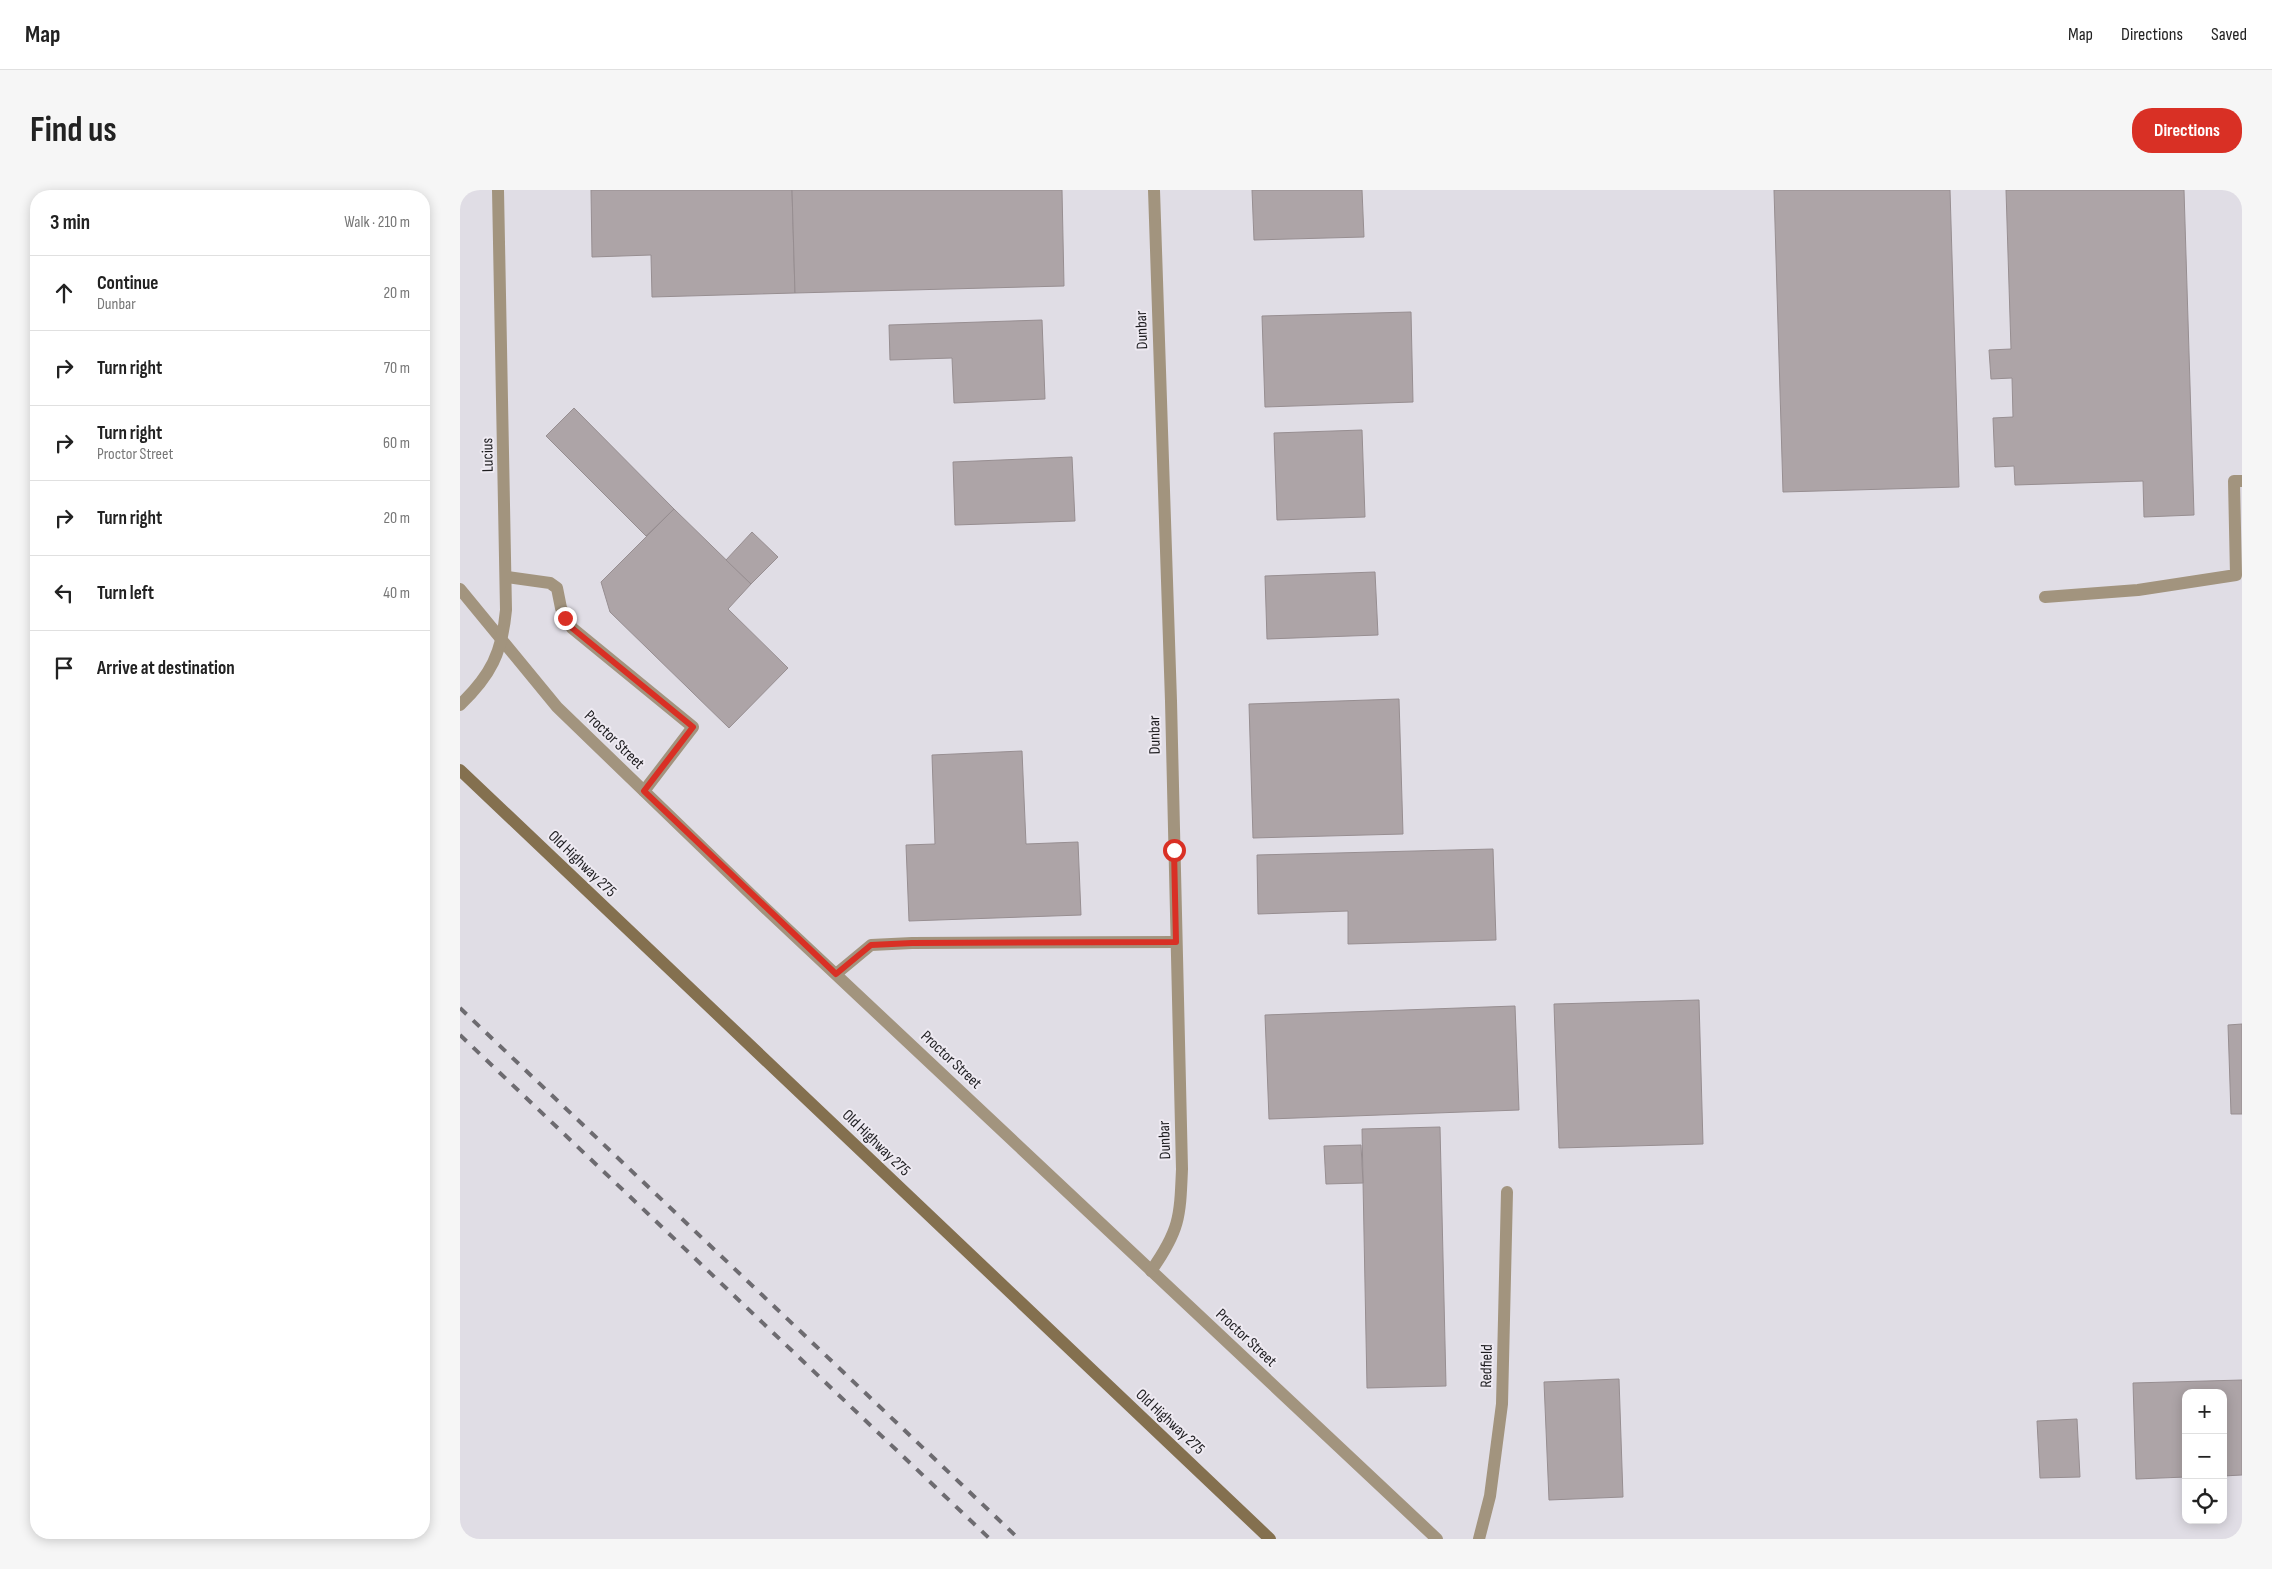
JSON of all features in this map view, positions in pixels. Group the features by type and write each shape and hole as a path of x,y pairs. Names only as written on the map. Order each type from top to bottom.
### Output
{"main road":[{"name":"Old Highway 275","path":"460,770 1270,1539"}],"street":[{"name":"Lucius","path":"460,705 488,672 503,640 507,577 498,190"},
{"name":"Dunbar","path":"1151,1271 1166,1251 1175,1233 1180,1208 1182,1169 1171,702 1154,190"},
{"path":"2045,597 2138,590 2236,575 2234,481 2242,481"},
{"path":"507,577 550,583 557,588 561,608 572,628 693,727 644,791"},
{"name":"Proctor Street","path":"460,589 557,707 836,974 1437,1539"},
{"path":"836,974 871,945 1176,942"},
{"name":"Redfield","path":"1479,1539 1490,1496 1502,1404 1507,1192"}],"building":[{"path":"591,190 792,190 795,293 652,297 651,255 592,257"},
{"path":"792,190 1062,190 1064,286 795,293"},
{"path":"1252,190 1362,190 1364,237 1254,240"},
{"path":"1774,190 1950,190 1959,487 1783,492"},
{"path":"2006,190 2184,190 2194,515 2144,517 2143,481 2015,485 2014,466 1995,467 1993,418 2013,417 2012,378 1991,379 1989,350 2011,349"},
{"path":"1411,312 1413,402 1265,407 1262,316"},
{"path":"1042,320 1045,399 954,403 952,358 890,360 889,325"},
{"path":"574,408 674,509 646,536 546,436"},
{"path":"1362,430 1365,517 1277,520 1274,433"},
{"path":"1072,457 1075,521 955,525 953,462"},
{"path":"674,509 751,584 728,609 788,668 729,728 610,612 601,582"},
{"path":"752,532 778,557 751,584 726,560"},
{"path":"1375,572 1378,635 1267,639 1265,576"},
{"path":"1399,699 1403,834 1253,838 1249,704"},
{"path":"1022,751 1026,844 1078,842 1081,915 909,921 906,845 935,844 932,755"},
{"path":"1493,849 1496,940 1348,944 1348,911 1258,914 1257,855"},
{"path":"1699,1000 1703,1144 1559,1148 1554,1004"},
{"path":"1515,1006 1519,1110 1269,1119 1265,1015"},
{"path":"2242,1024 2242,1114 2231,1114 2228,1025"},
{"path":"1440,1127 1446,1386 1367,1388 1362,1129"},
{"path":"1361,1145 1363,1183 1326,1184 1324,1146"},
{"path":"1619,1379 1623,1497 1549,1500 1544,1382"},
{"path":"2242,1380 2242,1475 2227,1476 2227,1389 2182,1389 2182,1477 2136,1479 2133,1383"},
{"path":"2077,1419 2080,1477 2040,1478 2037,1421"}],"railway":[{"path":"460,1008 1019,1539"},
{"path":"460,1035 990,1539"}],"route":[{"path":"565,618 572,628 693,727 644,791 836,974 871,945 912,943 1176,942 1174,850"}]}
